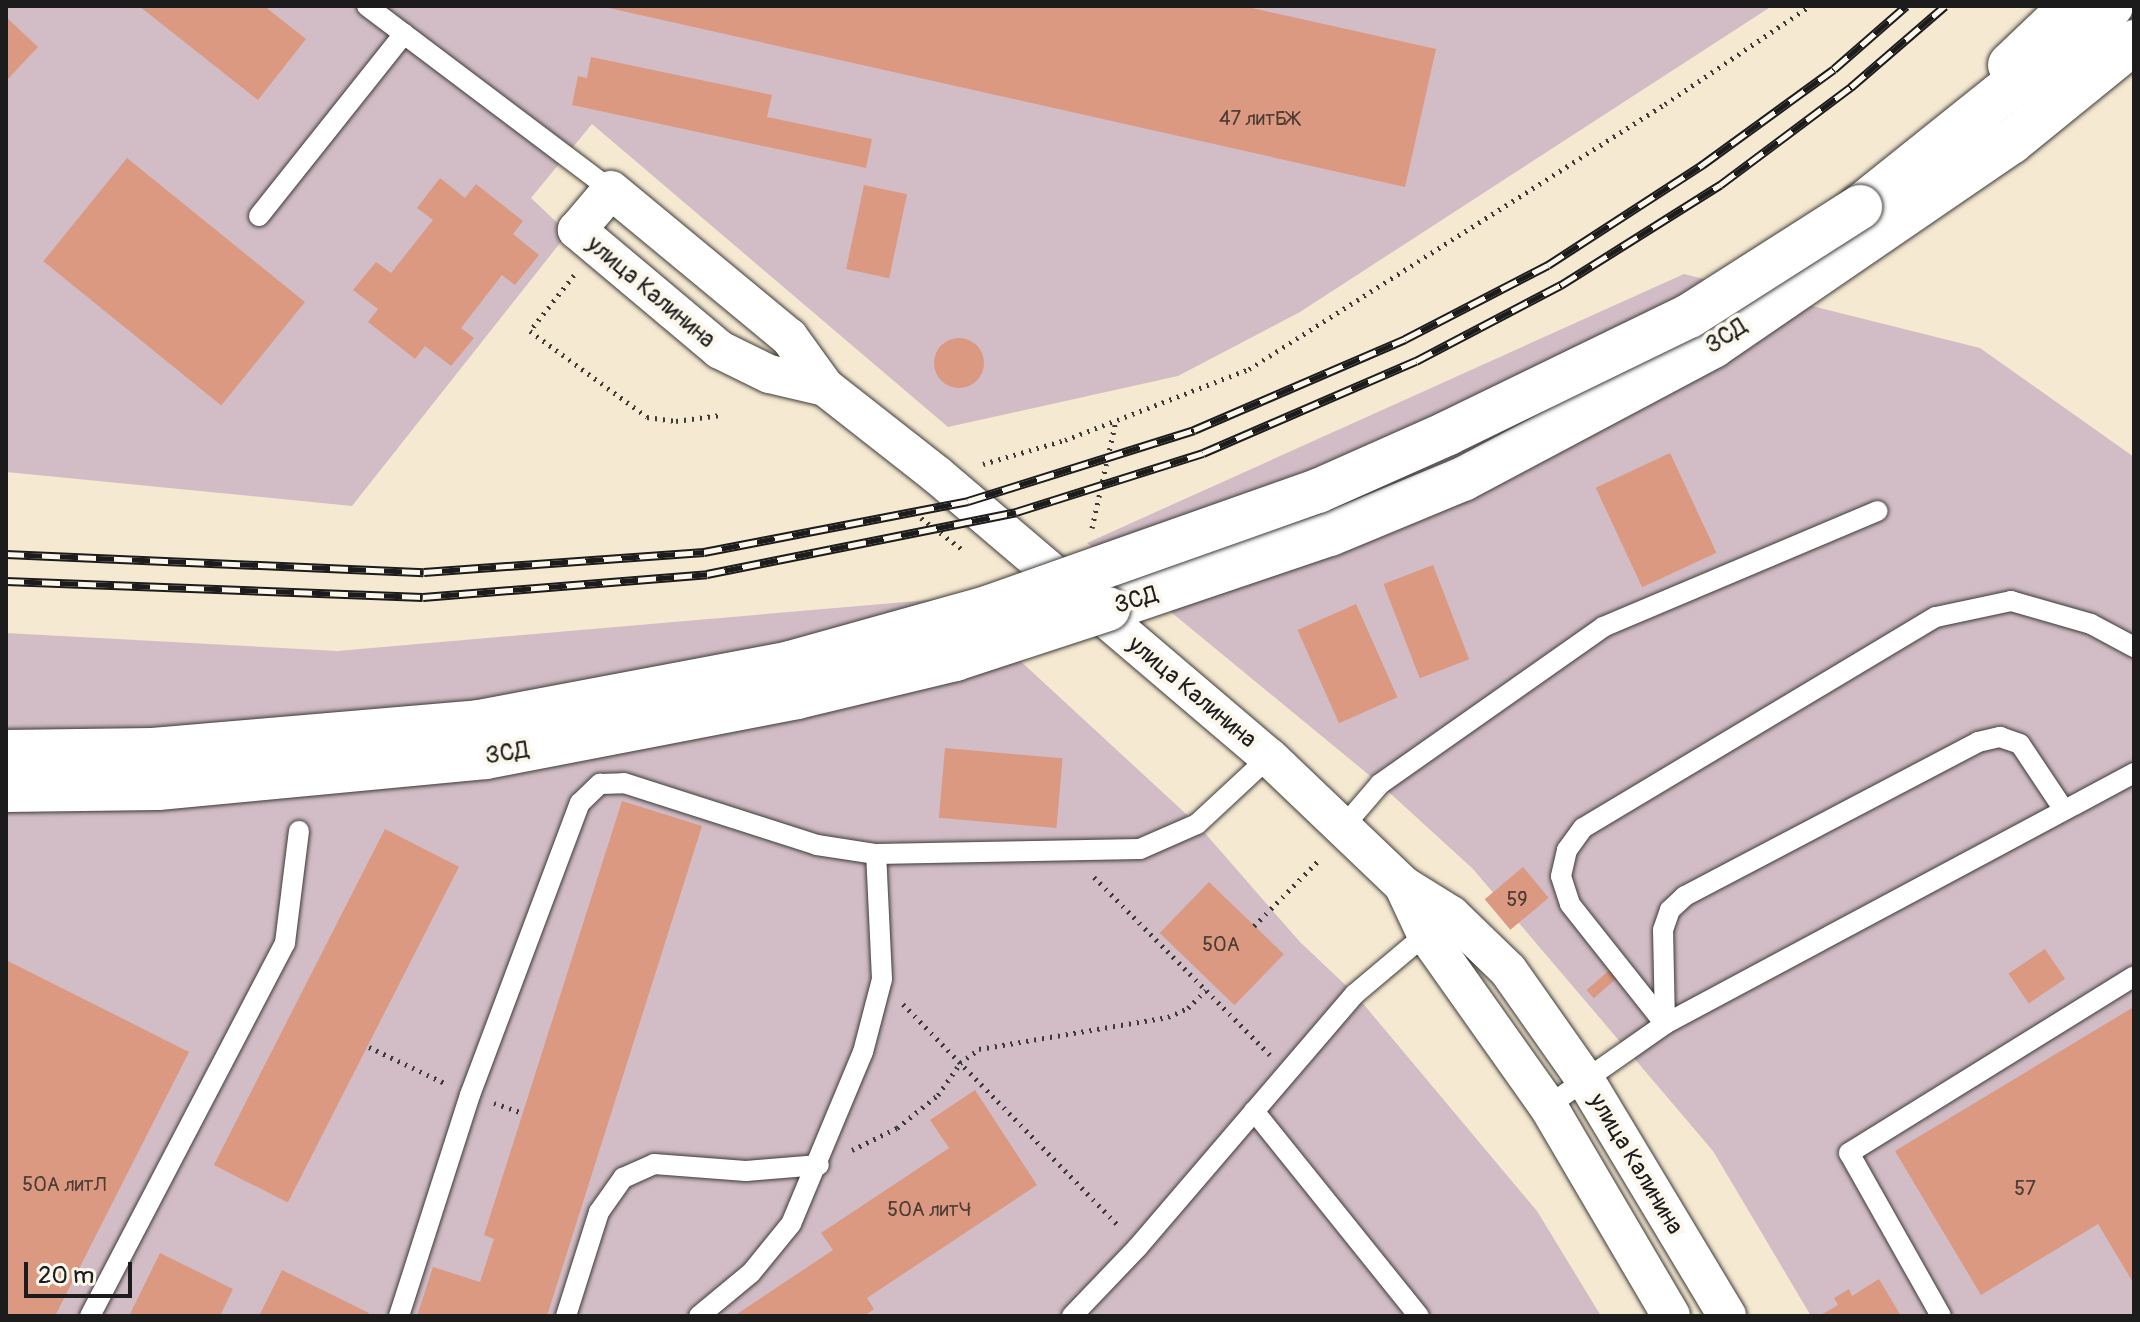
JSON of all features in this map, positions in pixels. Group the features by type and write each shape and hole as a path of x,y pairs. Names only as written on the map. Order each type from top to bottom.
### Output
{"main road":[{"path":"1860,207 2072,6"},
{"name":"ЗСД","path":"6,752 153,750 479,722 790,663 990,607 1318,491 1448,433 1689,316 1860,207 2111,6"},
{"name":"ЗСД","path":"6,790 189,785 486,757 616,734 955,659 1194,582 1330,534 1463,479 1713,346 2011,142 2134,42"},
{"path":"2011,142 2134,61"}],"street":[{"name":"улица Калинина","path":"825,387 769,374 720,350 577,230 611,190 789,337 825,387 936,474 1269,757 1403,885 1451,915 1508,970 1586,1081 1727,1316"},
{"name":"улица Калинина","path":"1403,885 1426,934 1548,1106 1671,1316"}],"lane":[{"path":"367,6 611,190"},
{"path":"259,216 404,34"},
{"path":"1344,826 1380,784 1603,627 1877,511"},
{"path":"1665,1024 1570,904 1561,876 1567,850 1583,828 1936,617 2011,601 2091,624 2134,647"},
{"path":"1665,1024 1663,930 1670,910 1685,896 1978,742 2000,737 2020,744 2064,810"},
{"path":"399,1316 470,1095 580,803 600,784 624,783 817,845 876,854 1140,849 1197,824 1269,757"},
{"path":"1548,1106 1665,1024 2134,773"},
{"path":"90,1316 285,943 299,831"},
{"path":"699,1316 751,1273 791,1224 819,1165 863,1052 882,979 876,854"},
{"path":"1072,1316 1138,1247 1355,994 1426,934"},
{"path":"1941,1316 1849,1153 2134,976"},
{"path":"1254,1111 1419,1316"},
{"path":"566,1316 599,1212 623,1178 654,1164 746,1171 819,1165"}],"path":[{"path":"936,474 991,463 1249,369 1665,104 1810,6"},
{"path":"596,247 530,331 647,417 676,421 721,415"},
{"path":"1088,539 1116,420"},
{"path":"943,538 963,550"},
{"path":"1068,850 1287,1072"},
{"path":"1254,926 1321,858"},
{"path":"882,979 940,1046 1138,1247"},
{"path":"819,1165 897,1128 938,1095 960,1063 979,1049 1168,1017 1206,990"}],"shaded area":[{"path":"6,6 1772,6 1300,312 1178,376 948,427 592,124 531,198 568,233 352,506 6,472"},
{"path":"1684,274 1980,348 2134,457 2134,1316 1811,1316 1713,1151 1473,869 1380,784 1087,543"},
{"path":"952,598 1197,824 1300,942 1355,994 1537,1211 1601,1316 6,1316 6,633 337,651"}],"building":[{"path":"139,6 264,6 306,39 258,100"},
{"path":"600,6 1243,6 1436,49 1405,187"},
{"path":"6,17 38,47 6,81"},
{"path":"591,57 772,95 767,117 872,139 866,168 572,105 578,76 587,78"},
{"path":"127,158 305,302 221,405 43,261"},
{"path":"440,178 465,198 476,184 523,221 513,234 539,255 515,285 502,275 461,328 474,338 451,366 425,346 415,359 368,322 378,309 353,290 376,262 391,273 433,220 417,208"},
{"path":"864,185 907,194 889,278 846,269"},
{"path":"949,339 969,339 983,353 983,373 969,387 949,387 935,373 935,353"},
{"path":"1670,453 1716,553 1642,587 1596,488"},
{"path":"1433,565 1469,659 1420,678 1384,584"},
{"path":"1356,604 1397,697 1339,723 1298,630"},
{"path":"945,748 1063,758 1056,828 939,818"},
{"path":"622,801 702,826 547,1316 417,1316 433,1267 480,1282 494,1239 484,1235"},
{"path":"385,829 459,867 288,1203 214,1165"},
{"path":"1523,867 1549,898 1510,930 1485,899"},
{"path":"1209,882 1284,954 1234,1005 1160,933"},
{"path":"2045,949 2065,979 2029,1003 2009,974"},
{"path":"6,960 189,1052 55,1316 6,1316"},
{"path":"1613,967 1620,975 1594,998 1587,990"},
{"path":"2132,1008 2134,1284 2098,1224 1981,1295 1895,1151"},
{"path":"975,1090 1037,1185 867,1298 874,1309 864,1316 734,1316 833,1250 821,1233 949,1148 930,1120"},
{"path":"160,1253 233,1289 220,1316 129,1316"},
{"path":"282,1270 369,1313 367,1316 259,1316"},
{"path":"1879,1279 1901,1316 1819,1316 1838,1305 1834,1298 1849,1289 1852,1296"}],"railway":[{"path":"6,554 424,572 704,552 968,501 1194,430 1405,339 1548,265 1702,165 1834,69 1906,6"},
{"path":"6,581 423,597 707,574 1016,512 1203,453 1416,361 1561,285 1720,185 1851,87 1945,6"}]}
